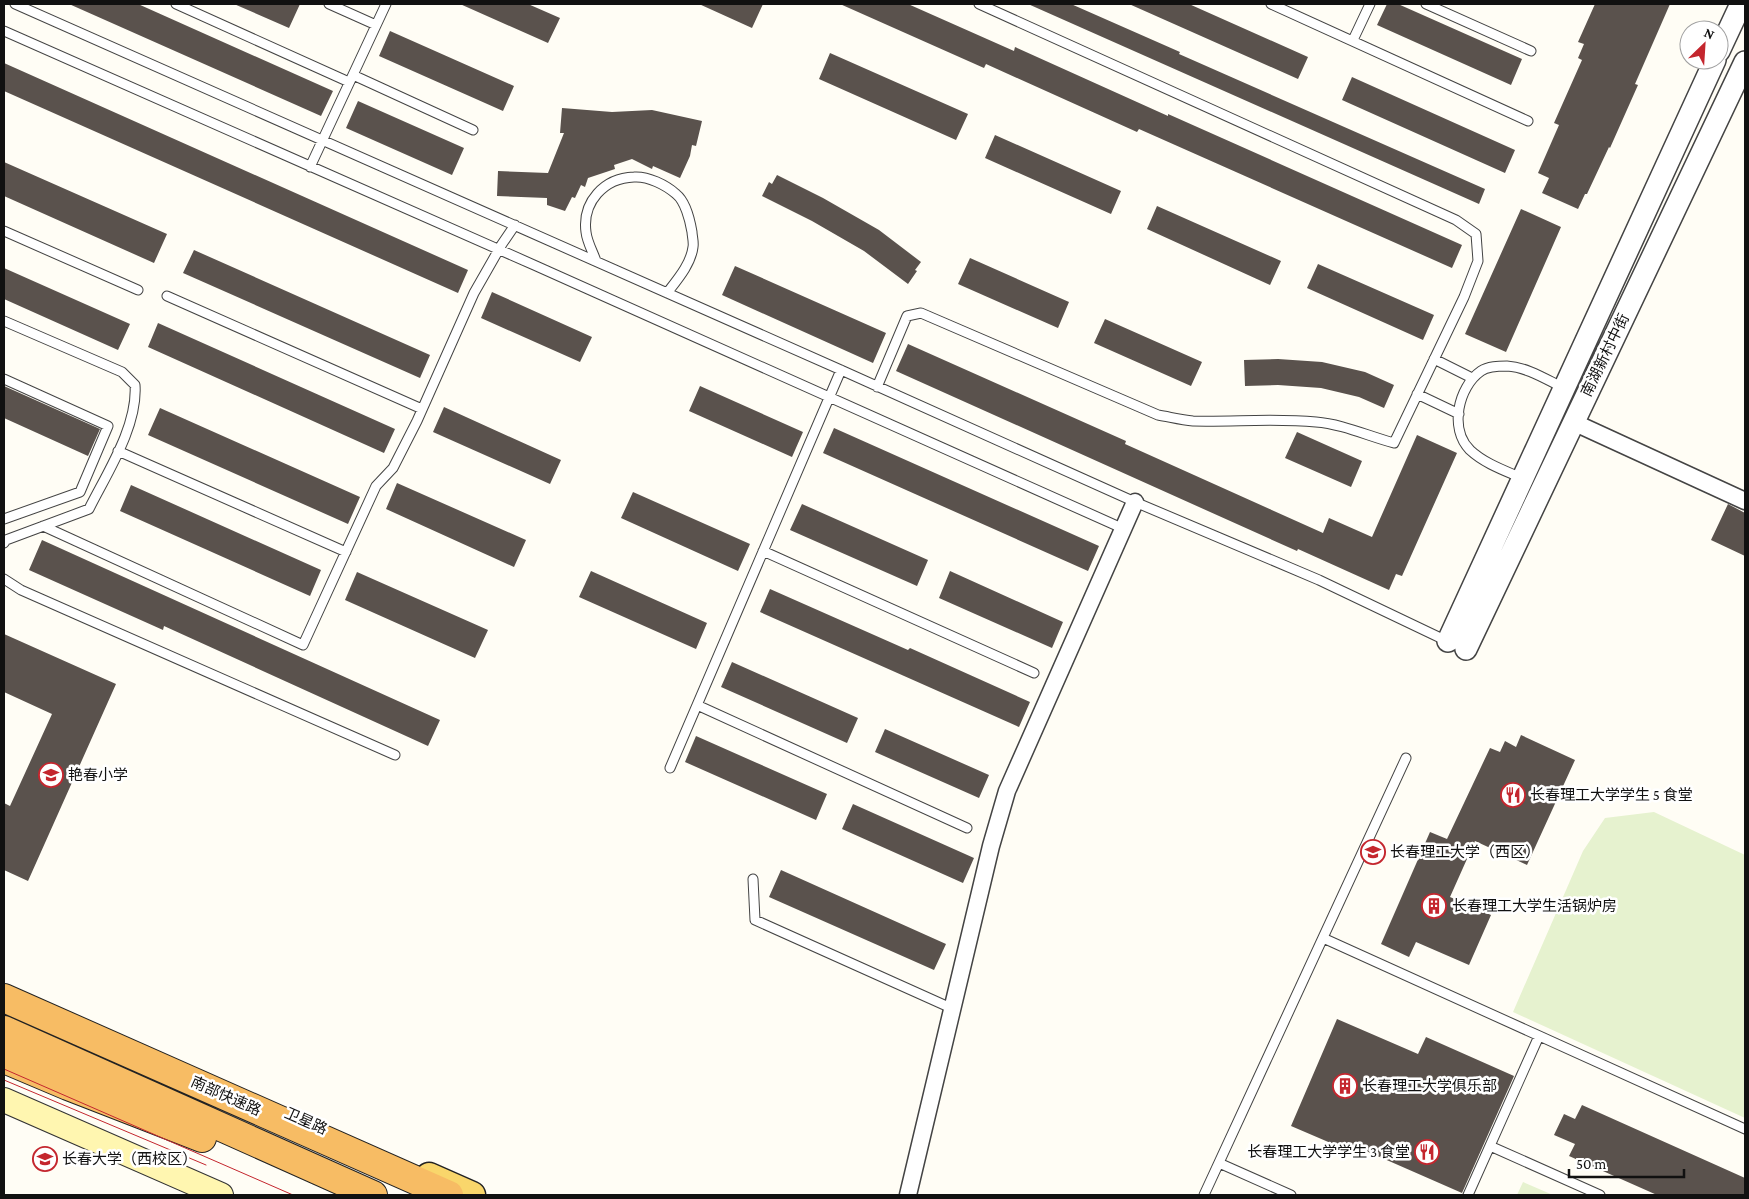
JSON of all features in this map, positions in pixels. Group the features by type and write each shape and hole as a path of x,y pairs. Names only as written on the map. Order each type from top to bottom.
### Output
{"highway":[{"name":"南部快速路","path":"4,998 449,1195"},
{"name":"南部快速路","path":"4,1030 373,1195"},
{"path":"4,1059 68,1086 353,1195"}],"main road":[{"name":"卫星路","path":"4,985 472,1195"},
{"path":"4,1021 384,1195"},
{"path":"4,1100 221,1195"}],"street":[{"path":"1729,30 1741,4"},
{"name":"南湖新村中街","path":"1457,645 1522,478 1575,393 1745,62"},
{"name":"南湖新村中街","path":"1457,645 1542,487 1573,422 1575,393 1711,70"},
{"path":"1573,422 1745,501"},
{"path":"908,1195 951,1008 991,846 1007,791 1135,502"}],"lane":[{"path":"15,4 1135,502 1318,580 1457,645"},
{"path":"176,4 473,130"},
{"path":"329,4 376,25"},
{"path":"310,167 386,4"},
{"path":"877,387 907,316 922,313 1158,415 1190,421 1284,419 1318,422 1346,428 1369,437 1394,443 1464,297 1478,261 1476,234 1456,220 979,4"},
{"path":"1271,4 1528,121"},
{"path":"1353,40 1370,4"},
{"path":"1426,4 1531,52"},
{"path":"4,31 1124,528"},
{"path":"596,261 586,234 585,216 590,202 601,189 618,180 636,176 651,180 677,194 690,218 693,247 684,271 667,293"},
{"path":"43,526 303,645 376,486 394,468 474,292 515,225"},
{"path":"4,231 138,290"},
{"path":"167,296 422,410"},
{"path":"4,321 122,372 136,385 136,399 126,435 89,509 6,540 4,543"},
{"path":"1434,359 1472,378"},
{"path":"1542,487 1489,464 1469,449 1458,429 1458,408 1472,378 1482,370 1493,367 1508,366 1528,372 1575,393"},
{"path":"670,768 841,370"},
{"path":"4,379 108,426 80,492 4,519"},
{"path":"1417,394 1459,414"},
{"path":"118,451 346,552"},
{"path":"763,551 1034,673"},
{"path":"4,578 30,594 395,755"},
{"path":"697,705 967,828"},
{"path":"1204,1195 1406,758"},
{"path":"753,879 755,920 951,1008"},
{"path":"1322,938 1745,1129"},
{"path":"1468,1195 1539,1036"},
{"path":"1490,1146 1600,1195"},
{"path":"1219,1163 1291,1195"}],"green space":[{"path":"1654,812 1745,855 1745,1118 1513,1012 1583,851 1605,818"},
{"path":"1523,1182 1553,1195 1517,1195"}],"building":[{"path":"69,4 138,4 333,91 321,116"},
{"path":"234,4 300,4 289,28"},
{"path":"460,4 528,4 560,18 548,43"},
{"path":"699,4 763,4 752,28"},
{"path":"840,4 908,4 1014,51 1015,47 1462,245 1452,268 1139,129 1137,132 986,64 984,68"},
{"path":"1028,4 1071,4 1180,52 1179,54 1485,189 1479,204"},
{"path":"1129,4 1189,4 1308,57 1298,79"},
{"path":"1387,4 1398,4 1522,59 1511,85 1377,25"},
{"path":"1595,4 1670,4 1635,84 1638,85 1610,148 1578,209 1542,193 1549,178 1538,173 1559,125 1554,123 1582,60 1578,58 1584,44 1578,42"},
{"path":"390,31 514,86 503,111 379,56"},
{"path":"830,53 968,114 956,140 819,79"},
{"path":"4,63 468,270 458,293 4,91"},
{"path":"1352,77 1515,150 1505,173 1342,100"},
{"path":"358,101 464,148 452,175 346,128"},
{"path":"562,108 612,112 652,110 702,121 696,146 692,145 690,156 680,178 653,166 652,169 632,159 614,165 615,169 588,178 585,187 581,185 575,198 572,197 565,211 547,205 547,198 497,196 498,171 548,173 564,133 560,133"},
{"path":"995,135 1121,191 1111,214 985,158"},
{"path":"4,162 167,234 154,263 4,196"},
{"path":"777,175 823,198 879,230 921,262 908,284 864,251 812,221 762,196 769,182 772,184"},
{"path":"1157,206 1281,261 1270,285 1147,229"},
{"path":"1521,209 1561,227 1506,352 1465,334"},
{"path":"194,250 430,355 420,378 183,273"},
{"path":"970,258 1069,302 1058,328 958,284"},
{"path":"1318,264 1434,315 1423,340 1307,288"},
{"path":"735,266 886,333 873,363 722,295"},
{"path":"4,268 130,324 118,350 4,299"},
{"path":"492,292 592,337 580,362 481,318"},
{"path":"1105,319 1202,362 1191,386 1094,343"},
{"path":"158,323 395,429 384,453 148,347"},
{"path":"908,344 1126,441 1125,444 1323,533 1329,518 1372,537 1417,435 1457,453 1402,576 1396,574 1389,590 1298,549 1297,551 896,371"},
{"path":"1278,359 1322,362 1365,372 1394,385 1384,408 1359,397 1321,388 1278,385 1245,386 1244,360"},
{"path":"4,386 100,429 88,456 4,418"},
{"path":"700,386 803,432 792,457 689,411"},
{"path":"444,407 561,460 550,484 433,432"},
{"path":"160,408 360,497 348,524 148,435"},
{"path":"834,428 1099,546 1088,571 823,453"},
{"path":"1297,432 1362,461 1351,487 1285,458"},
{"path":"397,483 526,540 514,567 386,509"},
{"path":"131,485 321,570 310,596 120,511"},
{"path":"633,492 750,544 738,571 621,518"},
{"path":"802,504 928,560 917,586 790,530"},
{"path":"1728,504 1745,513 1745,556 1711,540"},
{"path":"42,540 440,720 428,746 164,626 163,630 29,570"},
{"path":"591,571 707,623 696,649 579,597"},
{"path":"950,571 1063,622 1052,648 939,598"},
{"path":"357,572 488,630 475,658 345,600"},
{"path":"770,589 908,650 910,648 1030,702 1019,727 760,612"},
{"path":"4,634 116,684 28,881 4,870 4,803 10,806 52,714 4,692"},
{"path":"732,662 858,718 847,743 721,687"},
{"path":"885,729 989,775 979,798 875,752"},
{"path":"1521,735 1575,760 1527,865 1475,841 1450,897 1491,915 1469,965 1416,942 1409,957 1381,944 1430,832 1447,839 1490,748 1500,752 1505,741 1516,747"},
{"path":"696,736 827,794 816,820 685,762"},
{"path":"853,804 974,858 963,883 842,829"},
{"path":"781,870 946,944 934,970 769,897"},
{"path":"1337,1019 1418,1054 1426,1037 1514,1076 1462,1193 1357,1147 1354,1153 1291,1126"},
{"path":"1582,1105 1745,1178 1745,1195 1657,1195 1569,1156 1575,1144 1554,1135 1564,1114 1575,1119"}],"tram line":[{"path":"4,1069 293,1195"},
{"path":"4,1080 206,1165"}],"place":[{"name":"艳春小学","path":"51,775"},
{"name":"长春理工大学学生 5 食堂","path":"1513,795"},
{"name":"长春理工大学（西区）","path":"1373,852"},
{"name":"长春理工大学生活锅炉房","path":"1434,906"},
{"name":"长春理工大学俱乐部","path":"1345,1086"},
{"name":"长春理工大学学生 3 食堂","path":"1427,1152"},
{"name":"长春大学（西校区）","path":"45,1159"}]}
